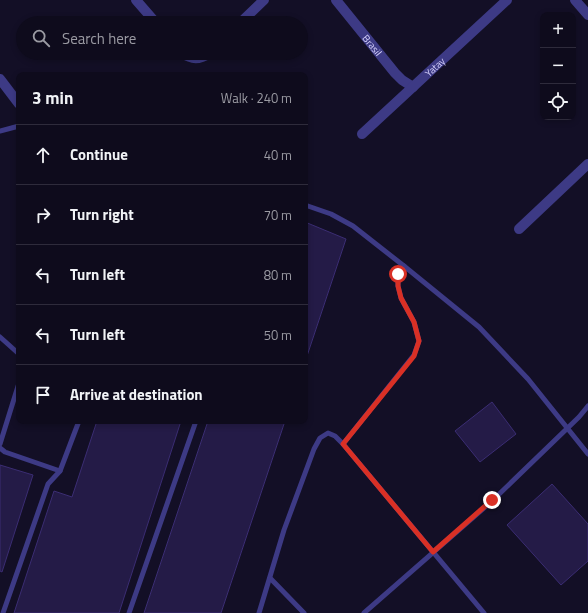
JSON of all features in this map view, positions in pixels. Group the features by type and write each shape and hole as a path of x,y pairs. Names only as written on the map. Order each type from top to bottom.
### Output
{"street":[{"path":"136,0 150,16"},
{"path":"247,16 264,0"},
{"name":"Brasil","path":"336,0 395,73 402,80 413,87"},
{"name":"Yatay","path":"362,134 507,0"},
{"path":"575,0 588,15"},
{"path":"0,79 16,100"},
{"path":"519,229 588,164"}],"lane":[{"path":"0,131 16,127"},
{"path":"308,206 331,214 353,226 479,327 528,379 588,454"},
{"path":"343,444 414,356 419,341 414,322 401,298 398,286 398,274 404,266"},
{"path":"0,337 16,351"},
{"path":"0,444 16,393"},
{"path":"364,613 492,500 588,406"},
{"path":"3,613 48,484 60,471 78,424"},
{"path":"128,613 195,424"},
{"path":"259,613 284,530 314,449 320,438 328,433 335,436 343,444 484,613"},
{"path":"0,448 5,452 60,471"},
{"path":"270,578 304,613"}],"building":[{"path":"308,223 346,239 308,353"},
{"path":"492,402 516,434 480,462 455,431"},
{"path":"96,424 180,424 119,613 14,613 54,491 72,497"},
{"path":"207,424 284,424 221,613 144,613"},
{"path":"0,465 33,475 2,572 0,571"},
{"path":"552,484 588,524 588,561 561,585 507,525"}],"route":[{"path":"398,274 398,286 401,298 414,322 419,341 414,356 343,444 433,552 492,500"}]}
